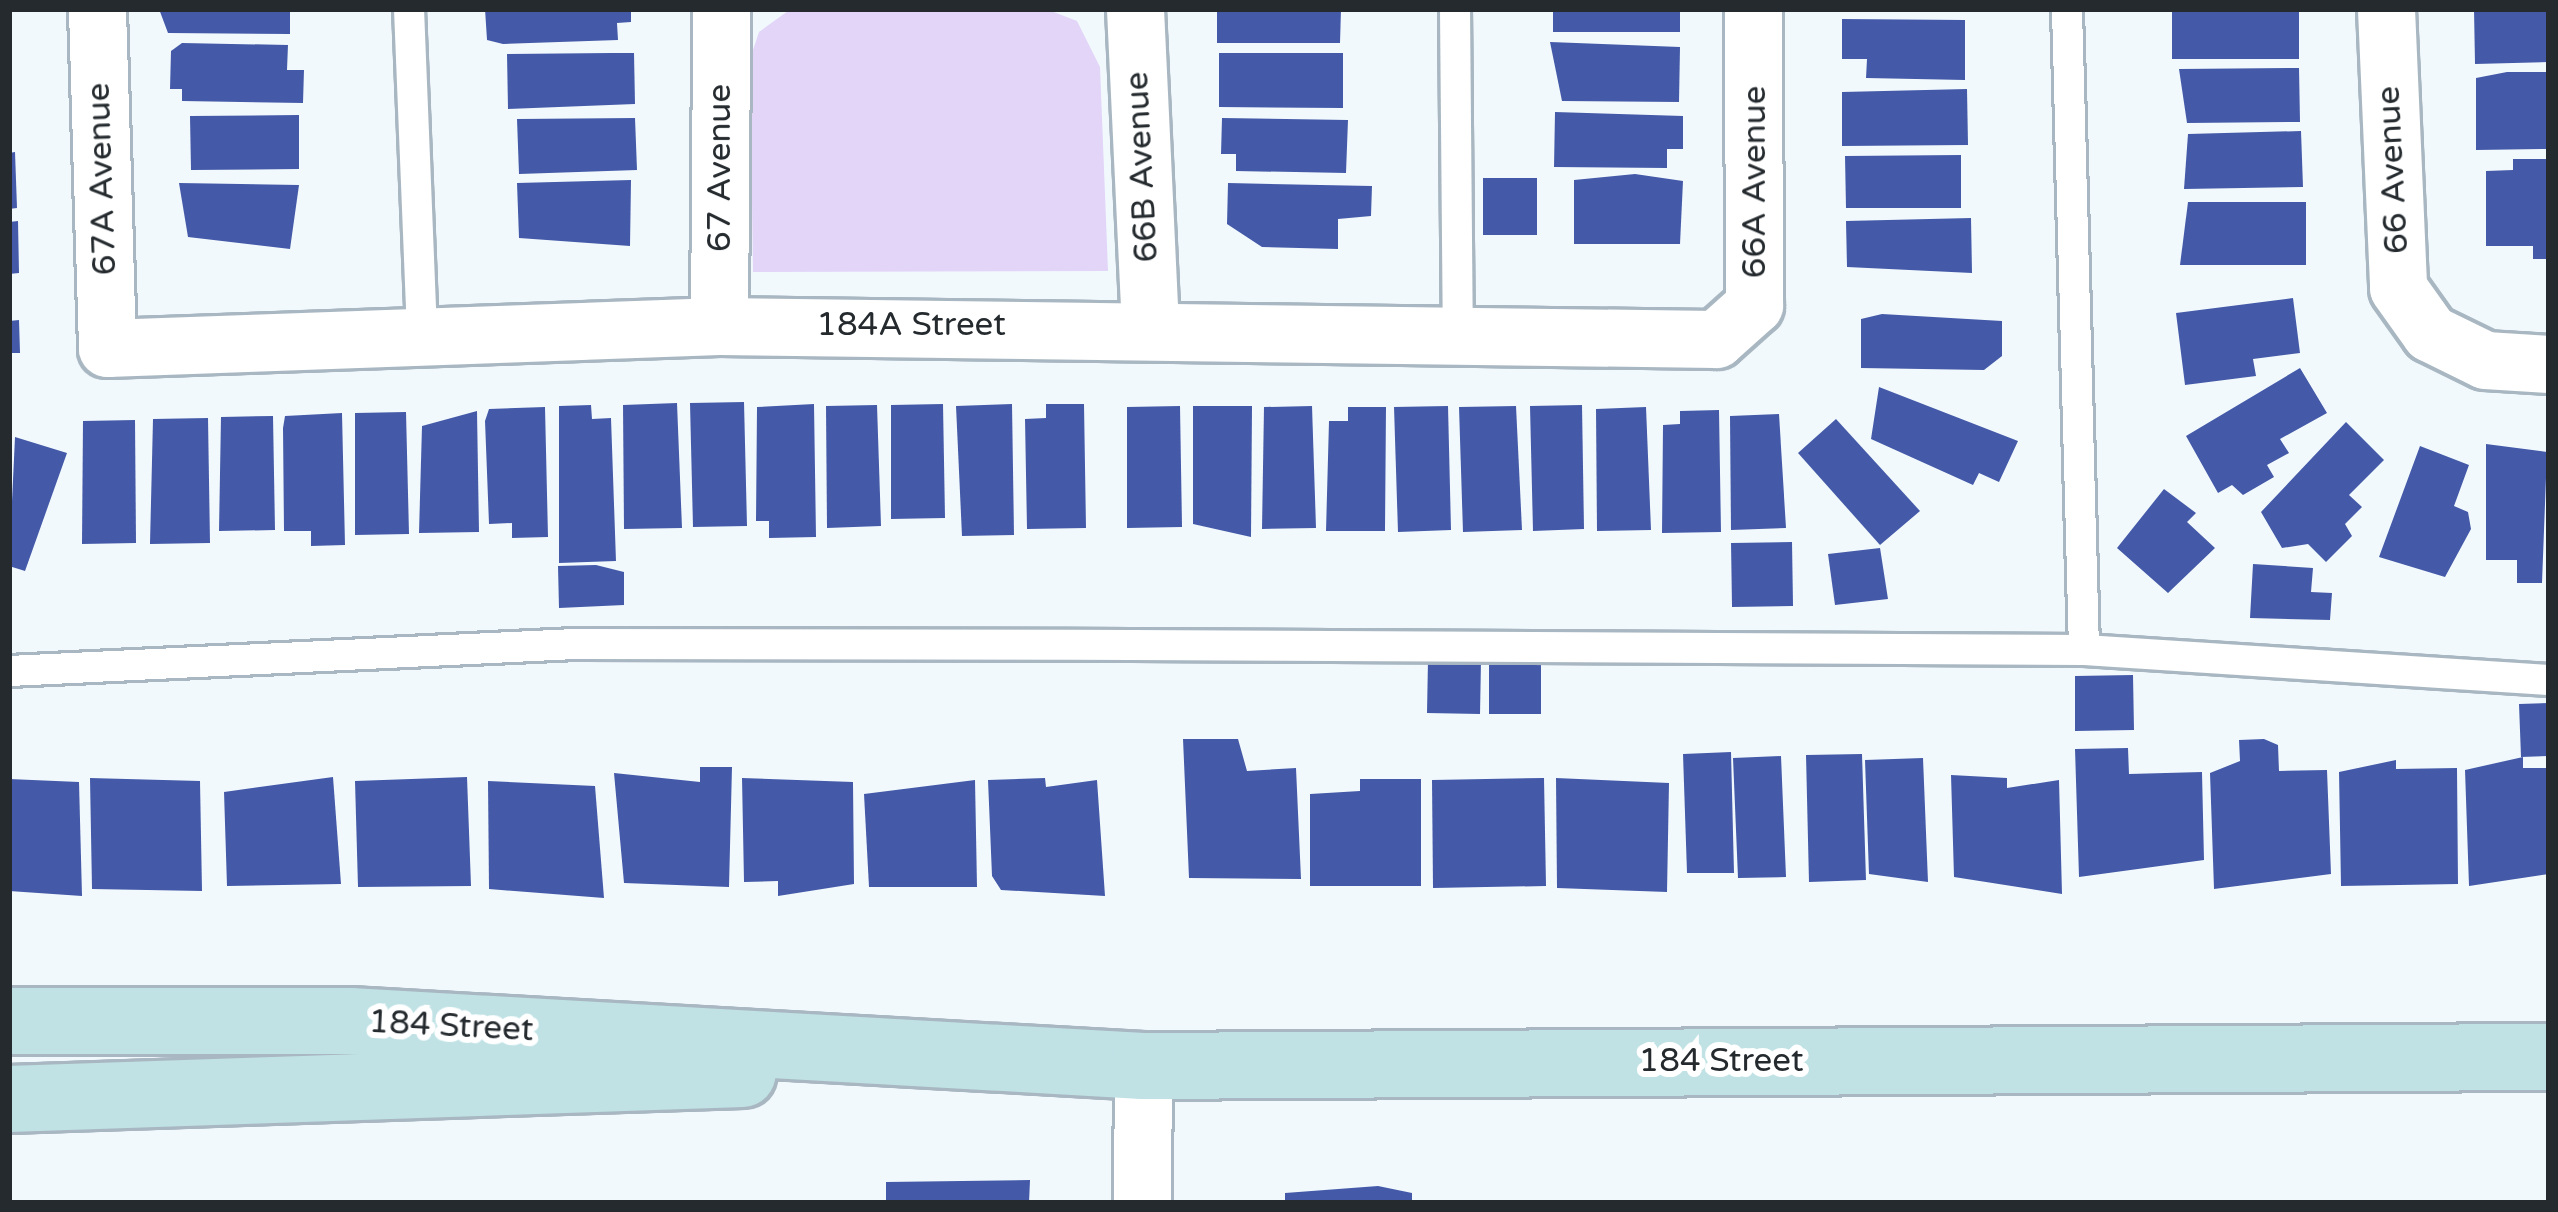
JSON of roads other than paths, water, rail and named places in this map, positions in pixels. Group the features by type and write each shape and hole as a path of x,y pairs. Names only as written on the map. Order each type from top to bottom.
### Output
{"main road":[{"name":"184 Street","path":"9,1022 350,1022 892,1059 1143,1066 2549,1058"},
{"name":"184 Street","path":"9,1100 650,1082 892,1059"}],"street":[{"name":"67A Avenue","path":"97,9 106,348"},
{"name":"67 Avenue","path":"719,326 721,9"},
{"name":"66B Avenue","path":"1135,9 1150,324"},
{"name":"66A Avenue","path":"1716,339 1754,305 1753,9"},
{"name":"66 Avenue","path":"2386,9 2398,288 2430,333 2485,360 2549,364"},
{"name":"184A Street","path":"106,348 719,326 1150,324 1458,338 1716,339"},
{"path":"1142,1203 1143,1066"}],"lane":[{"path":"409,9 422,337"},
{"path":"1455,9 1458,338"},
{"path":"2068,9 2084,650"},
{"path":"9,671 576,644 2084,650 2549,680"}]}
